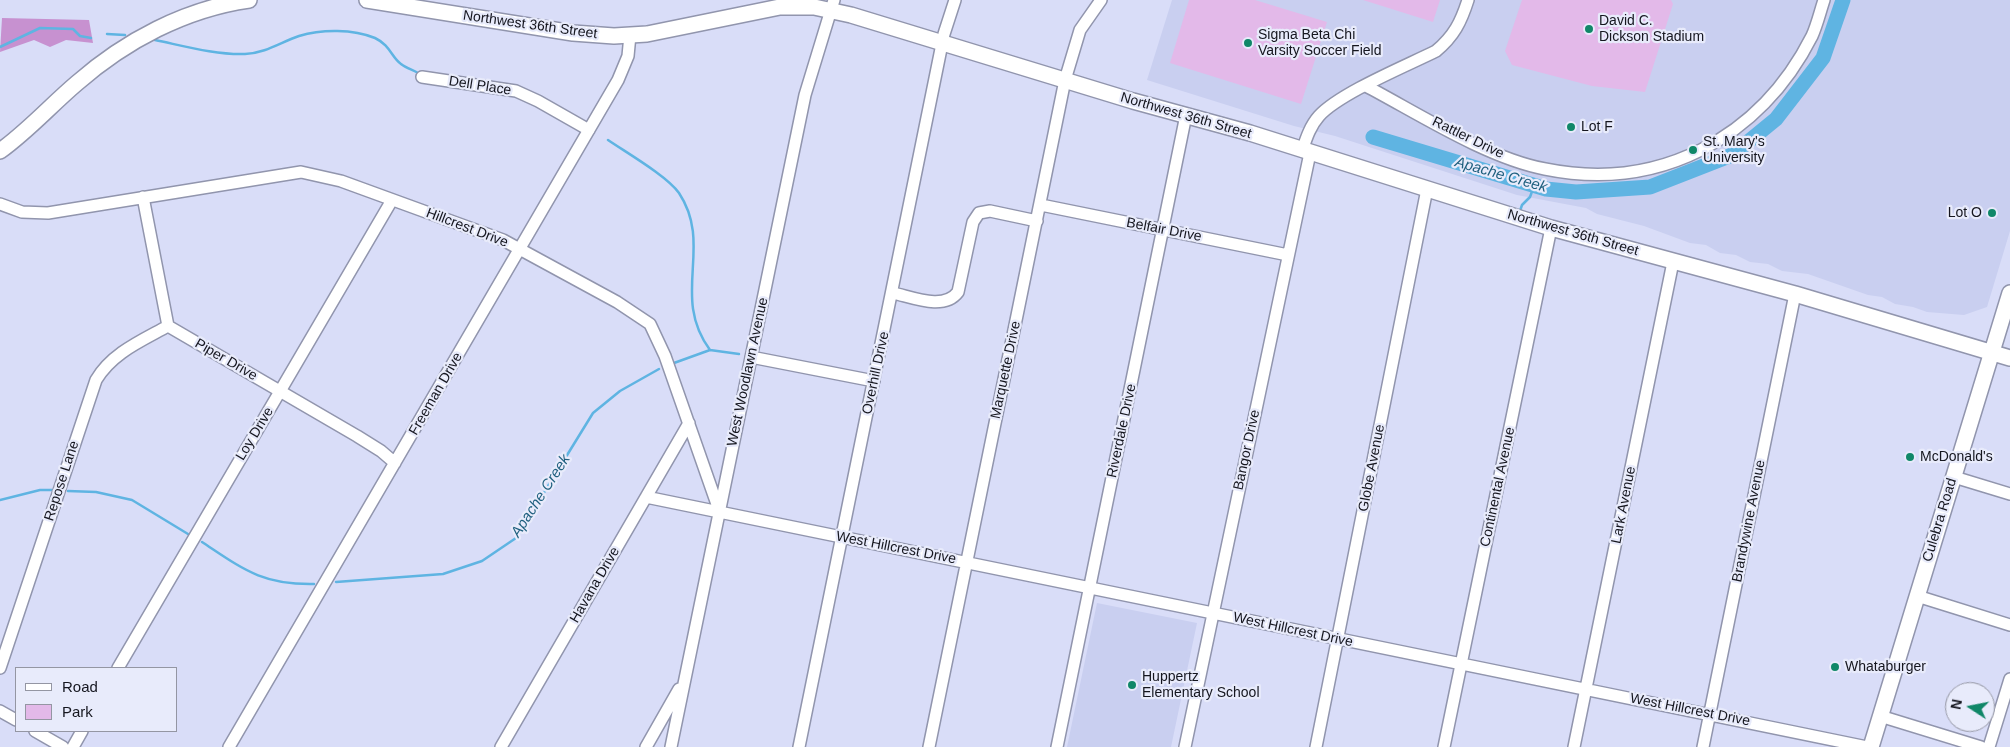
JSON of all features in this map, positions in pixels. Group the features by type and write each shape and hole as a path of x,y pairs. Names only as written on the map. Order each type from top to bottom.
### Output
{"main road":[{"path":"0,151 21,135 76,83 116,52 186,17 215,7 249,0"},
{"name":"Northwest 36th Street","path":"366,0 573,33 630,35 676,29 778,7 832,5 943,43 1186,115 1552,228 1795,294 2010,358"},
{"name":"Culebra Road","path":"1871,747 2010,294"}],"street":[{"name":"Overhill Drive","path":"799,747 943,43 955,0"},
{"name":"Marquette Drive","path":"929,747 1037,221 1064,80 1080,30 1101,0"},
{"name":"Bangor Drive","path":"1185,747 1288,255 1308,132 1318,116 1334,104 1436,51 1450,39 1462,22 1468,0"},
{"name":"Rattler Drive","path":"1366,86 1495,153 1544,169 1580,174 1624,174 1692,155 1750,119 1772,97 1792,70 1812,35 1824,0"},
{"name":"West Woodlawn Avenue","path":"671,747 805,96 832,5"},
{"name":"Freeman Drive","path":"229,747 618,80 628,56 630,35"},
{"name":"Dell Place","path":"422,78 516,91 538,101 589,130"},
{"name":"Riverdale Drive","path":"1057,747 1186,115"},
{"name":"Hillcrest Drive","path":"0,204 22,212 48,213 301,172 341,181 503,240 618,302 650,324 661,344 719,510"},
{"name":"Globe Avenue","path":"1316,747 1427,190"},
{"path":"143,197 168,326"},
{"name":"Loy Drive","path":"119,667 392,200"},
{"name":"Belfair Drive","path":"1040,205 1288,255"},
{"path":"893,293 940,302 955,296 958,292 973,222 980,213 990,211 1037,221"},
{"name":"Continental Avenue","path":"1444,747 1552,228"},
{"name":"Lark Avenue","path":"1574,747 1673,262"},
{"name":"Brandywine Avenue","path":"1703,747 1795,294"},
{"name":"Piper Drive","path":"168,326 381,450 396,463"},
{"name":"Repose Lane","path":"0,668 96,380 104,368 123,351 168,326"},
{"path":"751,357 874,381"},
{"name":"Havana Drive","path":"501,747 689,423"},
{"path":"1954,477 2010,494"},
{"path":"646,497 719,510"},
{"name":"West Hillcrest Drive","path":"719,510 1338,640 1867,747"},
{"path":"1917,596 2010,626"},
{"path":"1989,747 2010,679"},
{"path":"646,747 684,681"},
{"path":"0,711 15,719"},
{"path":"1880,716 1981,747"},
{"path":"37,732 63,747"},
{"path":"72,747 81,732"}],"shaded area":[{"name":"St. Mary's University","path":"1172,0 2010,0 2010,231 1987,307 1964,315 1927,312 1895,304 1882,297 1868,295 1808,274 1782,271 1768,264 1750,262 1736,255 1720,253 1706,245 1690,243 1644,226 1597,214 1586,208 1517,195 1335,136 1294,126 1147,80"},
{"path":"2,18 89,20 93,43 66,40 50,47 34,40 0,52"},
{"name":"Huppertz Elementary School","path":"1097,603 1197,623 1171,747 1067,747"}],"green space":[{"name":"Sigma Beta Chi Varsity Soccer Field","path":"1189,0 1255,0 1327,22 1301,104 1170,63"},
{"path":"1363,0 1440,0 1433,22"},
{"name":"David C. Dickson Stadium","path":"1522,0 1671,0 1673,4 1645,92 1592,86 1512,65 1505,51"}],"waterway":[{"name":"Apache Creek","path":"1373,137 1546,189 1576,192 1650,187 1732,155 1776,119 1823,58 1843,0"},
{"path":"0,47 40,28 73,29 80,36 91,38"},
{"path":"155,40 211,52 245,54 267,49 292,38 308,34 327,31 357,33 380,41 405,67 418,73"},
{"path":"107,34 125,35"},
{"path":"608,140 666,179 679,193 689,213 693,232 694,252 693,310 699,330 710,350"},
{"path":"1520,211 1522,205 1530,197 1534,186"},
{"name":"Apache Creek","path":"674,363 710,350 739,354"},
{"name":"Apache Creek","path":"336,582 443,574 482,561 516,538 593,413 620,391 659,369"},
{"name":"Apache Creek","path":"0,500 40,490 52,490"},
{"name":"Apache Creek","path":"68,491 96,492 132,500 188,534"},
{"name":"Apache Creek","path":"202,542 254,574 280,582 314,584"}],"place":[{"name":"David C. Dickson Stadium","path":"1589,29"},
{"name":"Sigma Beta Chi Varsity Soccer Field","path":"1248,43"},
{"name":"Lot F","path":"1571,127"},
{"name":"St. Mary's University","path":"1693,150"},
{"name":"Lot O","path":"1992,213"},
{"name":"McDonald's","path":"1910,457"},
{"name":"Whataburger","path":"1835,667"},
{"name":"Huppertz Elementary School","path":"1132,685"}]}
